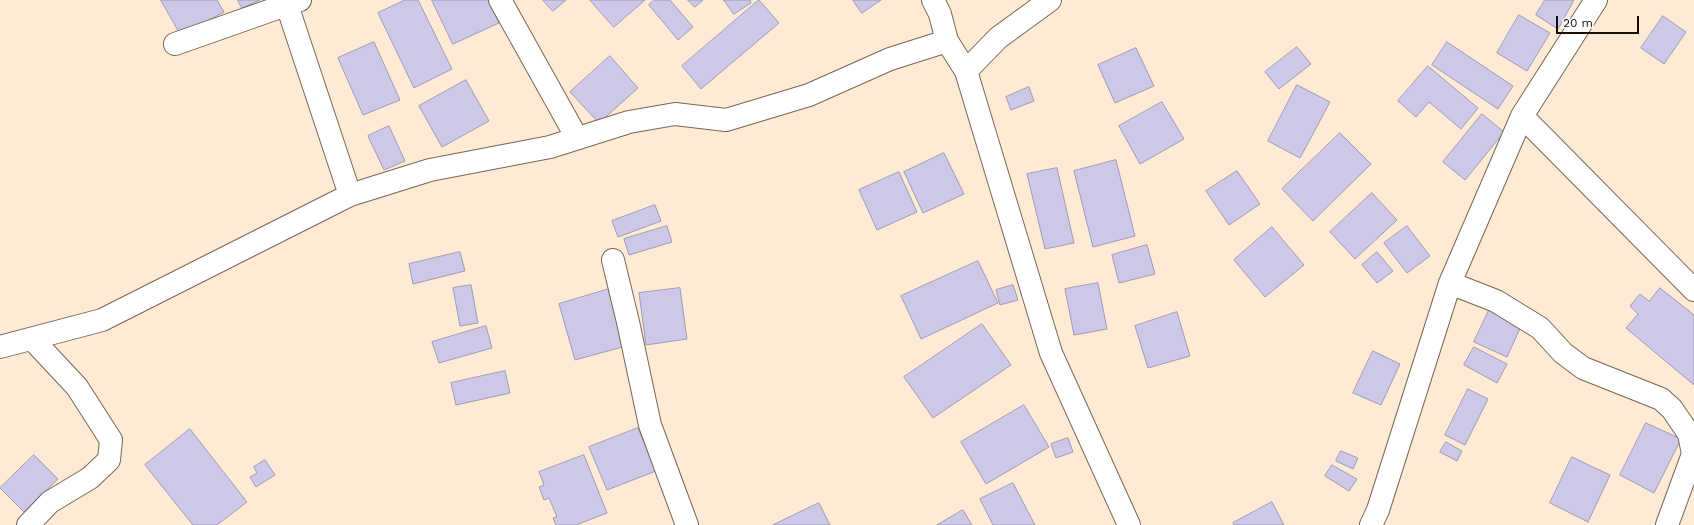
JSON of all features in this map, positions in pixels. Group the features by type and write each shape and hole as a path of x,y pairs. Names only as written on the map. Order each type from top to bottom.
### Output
{"street":[{"path":"500,0 577,138"},
{"path":"934,0 940,14 947,41 966,70 1051,353 1129,525"},
{"path":"966,70 998,38 1050,0"},
{"path":"1371,525 1378,510 1450,284 1522,116 1596,0"},
{"path":"175,44 294,3 350,195"},
{"path":"0,348 102,320 350,195 430,170 550,147 629,122 675,114 726,120 809,95 890,59 947,41"},
{"path":"1522,116 1694,290"},
{"path":"613,260 650,425 687,525"},
{"path":"1450,284 1496,301 1540,328 1563,353 1583,368 1662,399 1672,409 1689,434 1693,454 1667,525"},
{"path":"28,525 50,502 90,478 109,460 111,440 77,387 33,340"}],"building":[{"path":"161,0 217,0 224,12 181,35"},
{"path":"238,0 260,0 242,8"},
{"path":"405,0 418,0 452,69 414,88 378,13"},
{"path":"432,0 488,0 499,23 453,44"},
{"path":"543,0 566,0 553,11"},
{"path":"590,0 645,0 614,27"},
{"path":"654,0 670,0 693,27 678,40 649,5"},
{"path":"688,0 703,0 695,7"},
{"path":"724,0 750,0 751,3 734,14"},
{"path":"759,0 779,23 701,89 682,66"},
{"path":"853,0 881,0 862,13"},
{"path":"1545,0 1574,0 1558,29 1536,15"},
{"path":"1519,15 1550,33 1527,71 1497,53"},
{"path":"1663,16 1686,32 1664,64 1641,48"},
{"path":"374,42 400,100 363,115 338,58"},
{"path":"1447,42 1513,86 1498,109 1432,65"},
{"path":"1297,47 1311,64 1279,89 1265,72"},
{"path":"1136,48 1154,86 1115,103 1098,65"},
{"path":"610,56 638,88 599,123 570,92"},
{"path":"1428,66 1478,108 1461,129 1429,102 1416,117 1398,101"},
{"path":"466,80 489,121 442,147 419,106"},
{"path":"1297,85 1330,102 1300,158 1268,141"},
{"path":"1029,87 1034,101 1011,110 1006,97"},
{"path":"1162,102 1184,139 1140,164 1119,126"},
{"path":"1482,114 1504,132 1465,180 1443,162"},
{"path":"389,126 405,161 384,170 368,136"},
{"path":"1340,133 1371,164 1313,221 1282,189"},
{"path":"944,153 964,194 923,213 904,172"},
{"path":"1116,160 1135,236 1093,247 1074,171"},
{"path":"1057,168 1074,243 1045,249 1027,174"},
{"path":"1237,171 1260,204 1229,225 1206,191"},
{"path":"899,172 917,212 877,230 859,190"},
{"path":"1372,193 1397,220 1355,259 1330,232"},
{"path":"655,205 661,221 618,237 612,221"},
{"path":"667,226 672,242 629,255 624,239"},
{"path":"1407,226 1430,256 1407,273 1384,243"},
{"path":"1272,227 1304,265 1265,297 1234,260"},
{"path":"1147,245 1155,274 1119,283 1112,255"},
{"path":"460,252 465,271 413,284 409,264"},
{"path":"1377,252 1393,271 1377,283 1362,265"},
{"path":"978,261 998,303 921,339 901,296"},
{"path":"1098,283 1107,329 1074,335 1065,289"},
{"path":"471,285 478,323 460,326 453,288"},
{"path":"1013,285 1018,300 1000,305 996,290"},
{"path":"680,288 687,339 646,345 639,293"},
{"path":"1660,288 1694,315 1694,385 1626,328 1638,314 1630,306 1640,294 1649,301"},
{"path":"609,289 626,346 575,360 559,304"},
{"path":"1490,308 1522,324 1507,357 1474,342"},
{"path":"1177,312 1190,356 1148,368 1135,326"},
{"path":"982,324 1011,365 933,418 904,377"},
{"path":"486,326 492,348 439,363 432,342"},
{"path":"1474,347 1507,364 1497,383 1464,365"},
{"path":"1373,351 1400,364 1381,405 1353,393"},
{"path":"505,371 510,393 456,405 451,383"},
{"path":"1468,389 1488,399 1465,445 1445,435"},
{"path":"1024,405 1049,447 986,484 961,442"},
{"path":"1646,423 1681,439 1654,493 1620,475"},
{"path":"638,428 656,471 607,490 589,447"},
{"path":"190,429 247,502 217,525 193,525 145,465"},
{"path":"1068,438 1073,452 1056,458 1051,444"},
{"path":"1446,442 1462,451 1457,461 1440,452"},
{"path":"1341,451 1358,458 1353,469 1336,461"},
{"path":"34,455 58,479 24,512 0,488"},
{"path":"584,455 607,513 576,525 556,525 553,518 557,517 549,498 544,500 539,487 544,485 539,472"},
{"path":"1572,457 1610,475 1588,522 1550,503"},
{"path":"265,460 275,475 256,487 250,477 257,473 254,467"},
{"path":"1332,465 1357,479 1349,491 1325,476"},
{"path":"1013,483 1035,525 993,525 980,499"},
{"path":"1272,502 1284,525 1234,525 1233,523"},
{"path":"819,503 830,525 773,525"},
{"path":"963,510 972,525 937,525"}]}
